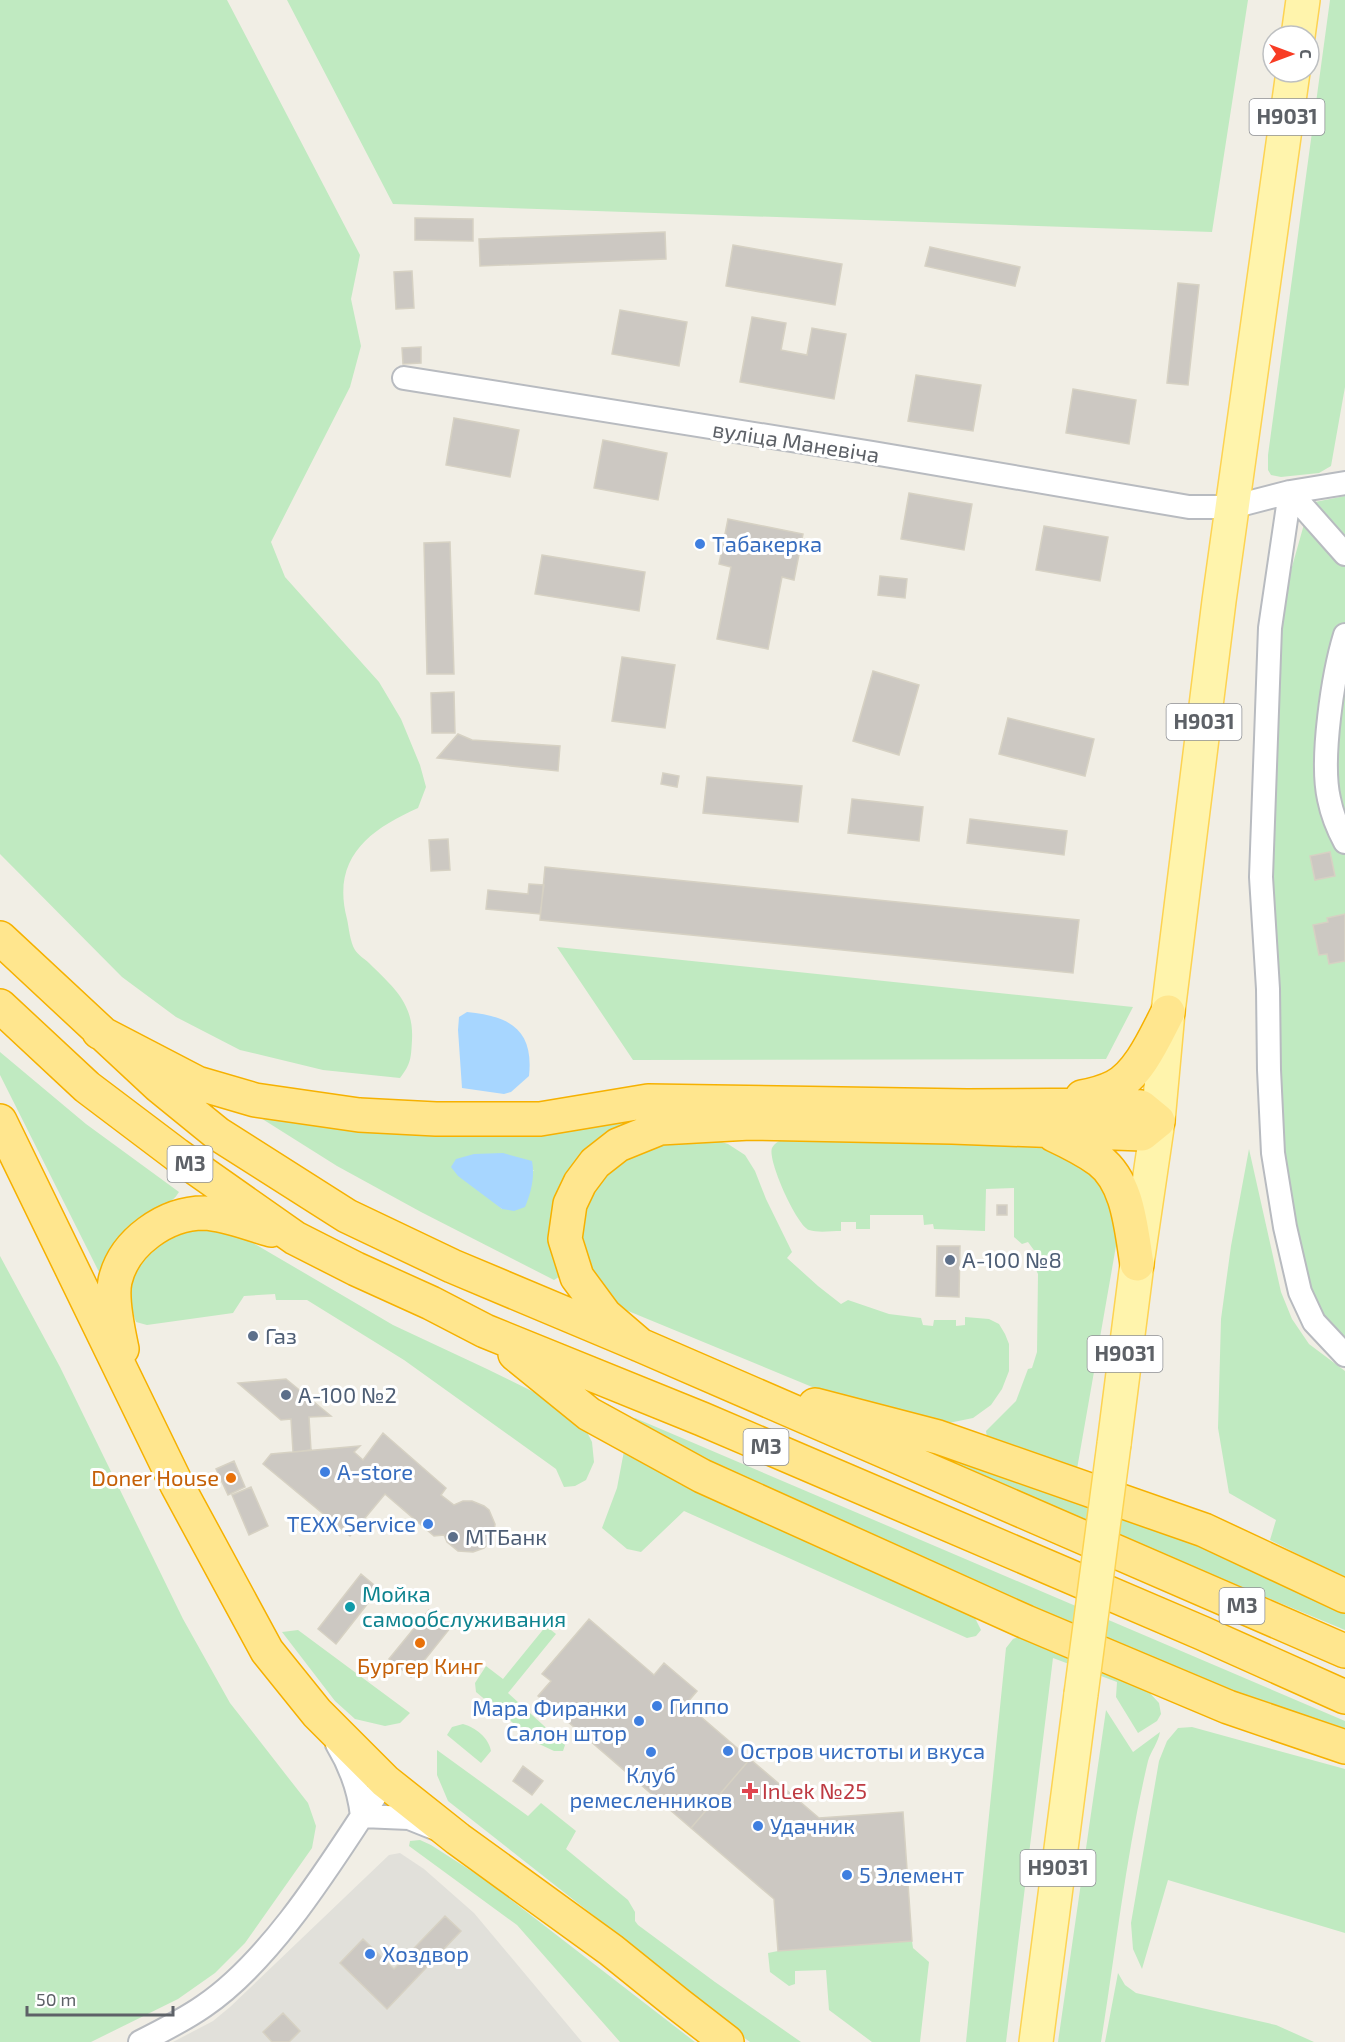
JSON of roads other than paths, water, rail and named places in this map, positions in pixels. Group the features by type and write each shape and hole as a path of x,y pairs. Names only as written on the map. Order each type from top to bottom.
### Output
{"highway":[{"name":"М3","path":"0,938 159,1086 218,1134 347,1216 452,1266 640,1345 1345,1651"},
{"name":"М3","path":"0,1006 87,1087 177,1155 295,1238 485,1331 702,1419 1192,1628 1345,1697"},
{"path":"99,1032 197,1083 255,1100 358,1115 436,1119 540,1119 648,1101 1046,1119 1091,1095 1115,1087 1129,1075 1143,1057 1168,1011"},
{"path":"640,1345 604,1315 577,1277 565,1239 570,1204 580,1183 596,1163 618,1145 660,1128 750,1123 952,1127 1046,1119 1121,1104 1141,1107 1158,1121"},
{"path":"1046,1119 1100,1161 1113,1176 1124,1195 1137,1264"},
{"path":"0,1121 177,1485 267,1651 317,1713 386,1781 458,1839 611,1950 727,2042"},
{"path":"128,1382 116,1308 115,1281 124,1259 141,1238 159,1225 181,1215 205,1213 295,1238"},
{"path":"485,1331 589,1414 702,1476 1058,1636 1228,1707 1345,1747"},
{"path":"736,1387 868,1417 939,1437 1204,1530 1345,1596"}],"main road":[{"path":"1300,24 1303,0"},
{"name":"Н9031","path":"1036,2042 1137,1264 1158,1121 1168,1011 1232,507 1291,84"}],"street":[{"name":"вуліца Маневіча","path":"404,378 873,453 1189,507 1232,507 1290,492 1345,483"},
{"path":"1290,492 1345,554"},
{"path":"1290,492 1270,628 1261,877 1268,989 1273,1153 1285,1227 1300,1292 1314,1322 1345,1355"},
{"path":"1345,635 1332,702 1325,766 1329,798 1345,842"},
{"path":"317,1713 345,1756 360,1797 362,1816"},
{"path":"140,2042 205,2006 257,1959 298,1910 386,1781"},
{"path":"362,1816 409,1818 458,1839"}],"water":[{"path":"467,1012 496,1017 516,1028 523,1037 530,1060 529,1076 511,1092 504,1094 462,1088 458,1030 459,1017"},
{"path":"503,1153 532,1161 531,1191 525,1207 514,1211 502,1209 458,1176 451,1167 456,1159 474,1154"}],"place":[{"name":"Табакерка","path":"700,544"},
{"name":"А-100 №8","path":"950,1260"},
{"name":"Газ","path":"253,1336"},
{"name":"А-100 №2","path":"286,1395"},
{"name":"A-store","path":"325,1472"},
{"name":"Doner House","path":"231,1478"},
{"name":"TEXX Service","path":"428,1524"},
{"name":"МТБанк","path":"453,1537"},
{"name":"Мойка самообслуживания","path":"350,1607"},
{"name":"Бургер Кинг","path":"420,1643"},
{"name":"Гиппо","path":"657,1706"},
{"name":"Мара Фиранки Салон штор","path":"639,1721"},
{"name":"Остров чистоты и вкуса","path":"728,1751"},
{"name":"Клуб ремесленников","path":"651,1752"},
{"name":"InLek №25","path":"750,1791"},
{"name":"Удачник","path":"758,1826"},
{"name":"5 Элемент","path":"847,1875"},
{"name":"Хоздвор","path":"370,1954"}]}
